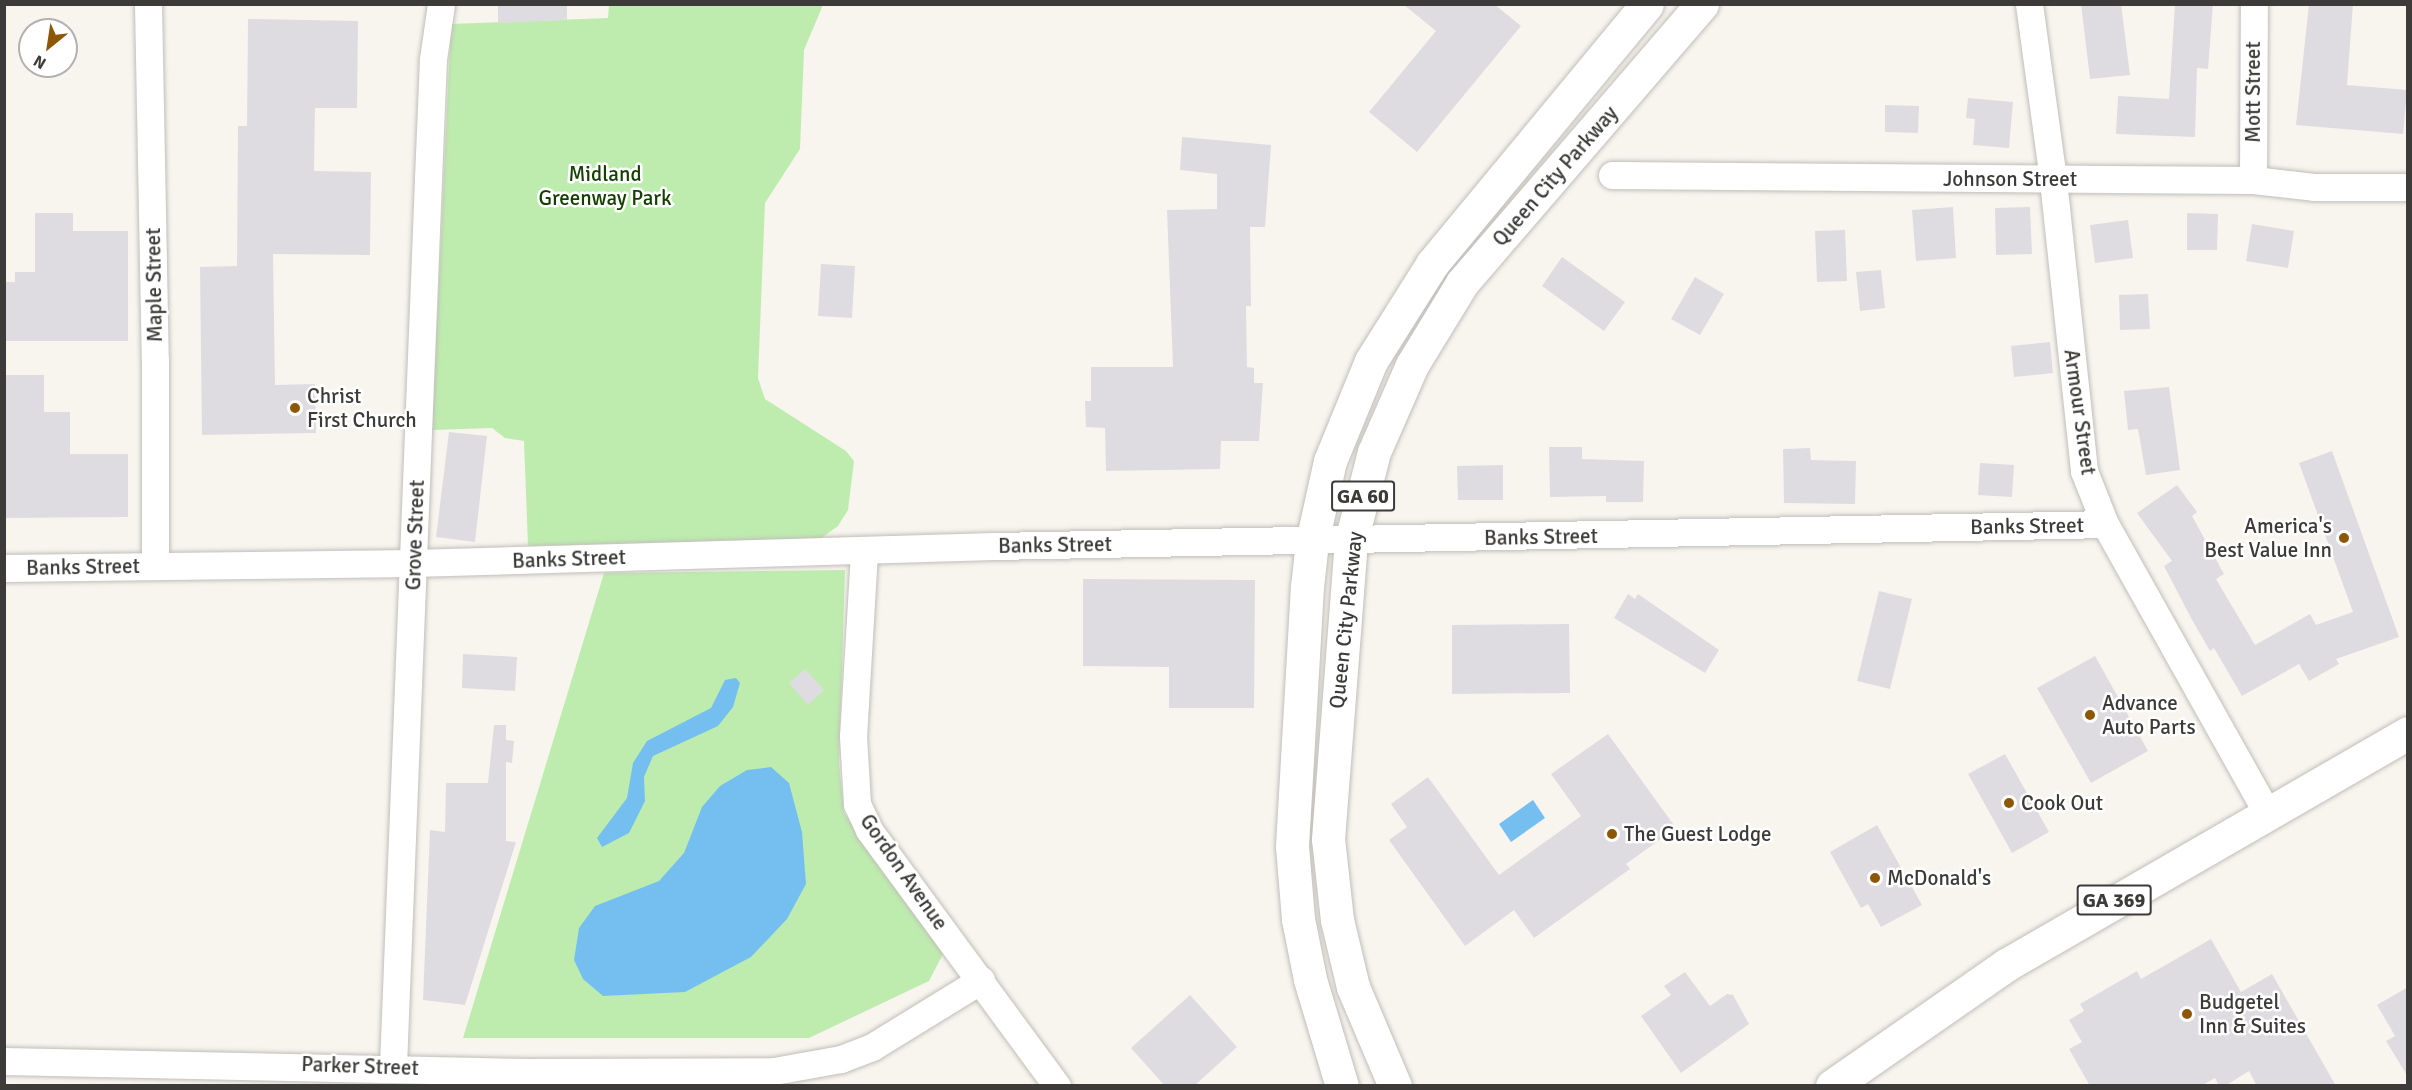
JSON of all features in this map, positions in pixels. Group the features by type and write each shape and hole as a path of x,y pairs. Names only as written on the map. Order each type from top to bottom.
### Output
{"main road":[{"name":"Queen City Parkway","path":"1342,1086 1310,980 1298,920 1292,846 1297,718 1312,542 1330,461 1371,361 1394,318 1487,194 1647,4"},
{"name":"Queen City Parkway","path":"1395,1086 1353,987 1336,920 1329,850 1336,704 1351,541 1385,423 1412,364 1444,309 1525,207 1591,136 1702,4"},
{"name":"GA 369","path":"1833,1086 2006,965 2408,733"}],"street":[{"name":"Maple Street","path":"148,4 155,360 155,566"},
{"name":"Grove Street","path":"393,1066 433,71 441,4"},
{"name":"Armour Street","path":"2030,4 2053,180 2084,471 2105,524 2267,813"},
{"name":"Mott Street","path":"2253,4 2253,180"},
{"name":"Johnson Street","path":"1611,175 2253,180 2314,186 2408,187"},
{"name":"Banks Street","path":"4,568 413,563 2105,524"},
{"name":"Gordon Avenue","path":"864,552 853,736 857,804 869,830 1057,1086"},
{"name":"Parker Street","path":"4,1061 163,1074 393,1066 648,1078 774,1071 841,1059 903,1032 981,980"}],"green space":[{"name":"Midland Greenway Park","path":"609,5 823,5 804,50 800,149 765,203 758,378 765,399 846,451 854,461 848,510 838,526 820,539 528,546 524,441 505,438 492,428 432,430 451,24 608,18"},
{"path":"845,570 839,763 844,813 943,954 929,981 809,1038 463,1038 604,573"}],"water":[{"path":"736,678 740,683 733,707 718,726 653,756 644,777 645,801 629,833 602,847 597,838 627,798 633,763 647,741 711,708 725,680"},
{"path":"771,767 789,783 802,832 806,884 787,919 751,957 685,992 603,996 583,979 574,960 579,928 595,906 659,881 684,853 702,807 720,786 747,770"},
{"path":"1533,800 1545,818 1511,842 1499,824"}],"building":[{"path":"498,4 567,4 567,20 498,23"},
{"path":"1403,4 1494,4 1521,26 1417,152 1369,112 1436,31"},
{"path":"2081,4 2121,4 2130,75 2090,79"},
{"path":"2175,4 2213,4 2208,69 2197,68 2195,137 2116,134 2118,96 2169,99"},
{"path":"2309,4 2353,4 2347,85 2407,90 2403,134 2296,125"},
{"path":"248,19 358,21 357,108 315,108 314,171 371,172 370,255 273,254 275,385 315,384 316,433 202,435 200,267 237,266 238,126 247,126"},
{"path":"1968,98 2013,102 2009,148 1973,145 1975,119 1966,118"},
{"path":"1885,105 1919,106 1918,133 1885,132"},
{"path":"1182,137 1271,145 1265,227 1250,227 1251,306 1246,306 1247,367 1254,368 1254,383 1263,383 1259,441 1221,441 1220,469 1106,471 1105,428 1086,427 1085,401 1091,401 1091,367 1173,367 1167,210 1217,209 1217,174 1180,170"},
{"path":"1953,207 1956,258 1916,261 1912,210"},
{"path":"2030,207 2032,254 1996,255 1995,208"},
{"path":"35,213 73,213 73,231 128,231 128,341 4,341 4,282 15,282 15,272 35,272"},
{"path":"2187,213 2218,214 2217,250 2187,250"},
{"path":"2128,220 2133,258 2095,263 2090,225"},
{"path":"2252,224 2294,231 2288,268 2246,261"},
{"path":"1845,230 1847,281 1817,282 1815,231"},
{"path":"1562,257 1625,302 1604,331 1542,286"},
{"path":"821,264 855,266 852,318 818,316"},
{"path":"1881,270 1885,308 1860,311 1856,272"},
{"path":"1695,277 1724,294 1700,335 1671,319"},
{"path":"2148,294 2150,329 2120,330 2119,295"},
{"path":"2050,342 2053,373 2014,377 2011,346"},
{"path":"4,375 44,375 44,412 70,412 70,454 128,454 128,517 4,518"},
{"path":"2169,387 2180,470 2146,475 2138,429 2128,430 2124,391"},
{"path":"449,432 487,436 475,542 436,537"},
{"path":"1549,447 1582,447 1582,459 1644,461 1643,502 1606,502 1606,496 1550,497"},
{"path":"1810,448 1811,460 1856,461 1855,504 1784,503 1783,449"},
{"path":"2332,451 2399,637 2336,659 2339,664 2309,681 2299,664 2242,696 2214,648 2210,651 2164,566 2172,561 2137,513 2177,485 2197,512 2192,516 2224,574 2216,579 2255,645 2310,614 2316,625 2353,612 2299,463"},
{"path":"1980,463 2014,465 2012,497 1978,495"},
{"path":"1503,465 1503,500 1458,500 1457,466"},
{"path":"1083,579 1255,580 1254,708 1169,708 1169,667 1083,666"},
{"path":"1879,591 1912,599 1890,689 1857,681"},
{"path":"1628,594 1635,599 1638,594 1719,650 1705,673 1614,618"},
{"path":"1569,624 1570,693 1452,694 1452,625"},
{"path":"463,654 517,657 515,691 462,688"},
{"path":"2095,656 2148,751 2091,783 2037,688"},
{"path":"805,669 824,690 808,705 789,683"},
{"path":"494,725 506,725 506,740 514,741 512,763 506,762 506,841 516,842 465,1005 423,1000 430,830 445,832 446,783 488,783"},
{"name":"The Guest Lodge","path":"1608,734 1676,828 1626,864 1630,869 1534,938 1514,910 1465,946 1389,840 1407,827 1391,804 1428,777 1499,875 1581,816 1551,774"},
{"name":"Cook Out","path":"2005,754 2049,832 2012,853 1968,774"},
{"name":"McDonald's","path":"1877,825 1922,905 1881,927 1868,904 1861,908 1830,852"},
{"name":"Budgetel Inn & Suites","path":"2211,939 2241,992 2272,974 2336,1086 2257,1086 2249,1071 2225,1086 2219,1086 2215,1078 2201,1086 2090,1086 2069,1049 2082,1042 2069,1020 2084,1011 2080,1004 2137,971 2141,979"},
{"path":"1685,972 1710,1006 1727,994 1733,995 1749,1024 1681,1073 1641,1016 1671,995 1664,986"},
{"path":"2408,987 2408,1077 2386,1041 2395,1036 2377,1005"},
{"path":"1190,995 1237,1047 1194,1086 1165,1086 1131,1048"}],"place":[{"name":"Christ First Church","path":"295,408"},
{"name":"America's Best Value Inn","path":"2344,538"},
{"name":"Advance Auto Parts","path":"2090,715"},
{"name":"Cook Out","path":"2009,803"},
{"name":"The Guest Lodge","path":"1612,834"},
{"name":"McDonald's","path":"1875,878"},
{"name":"Budgetel Inn & Suites","path":"2187,1014"}]}
